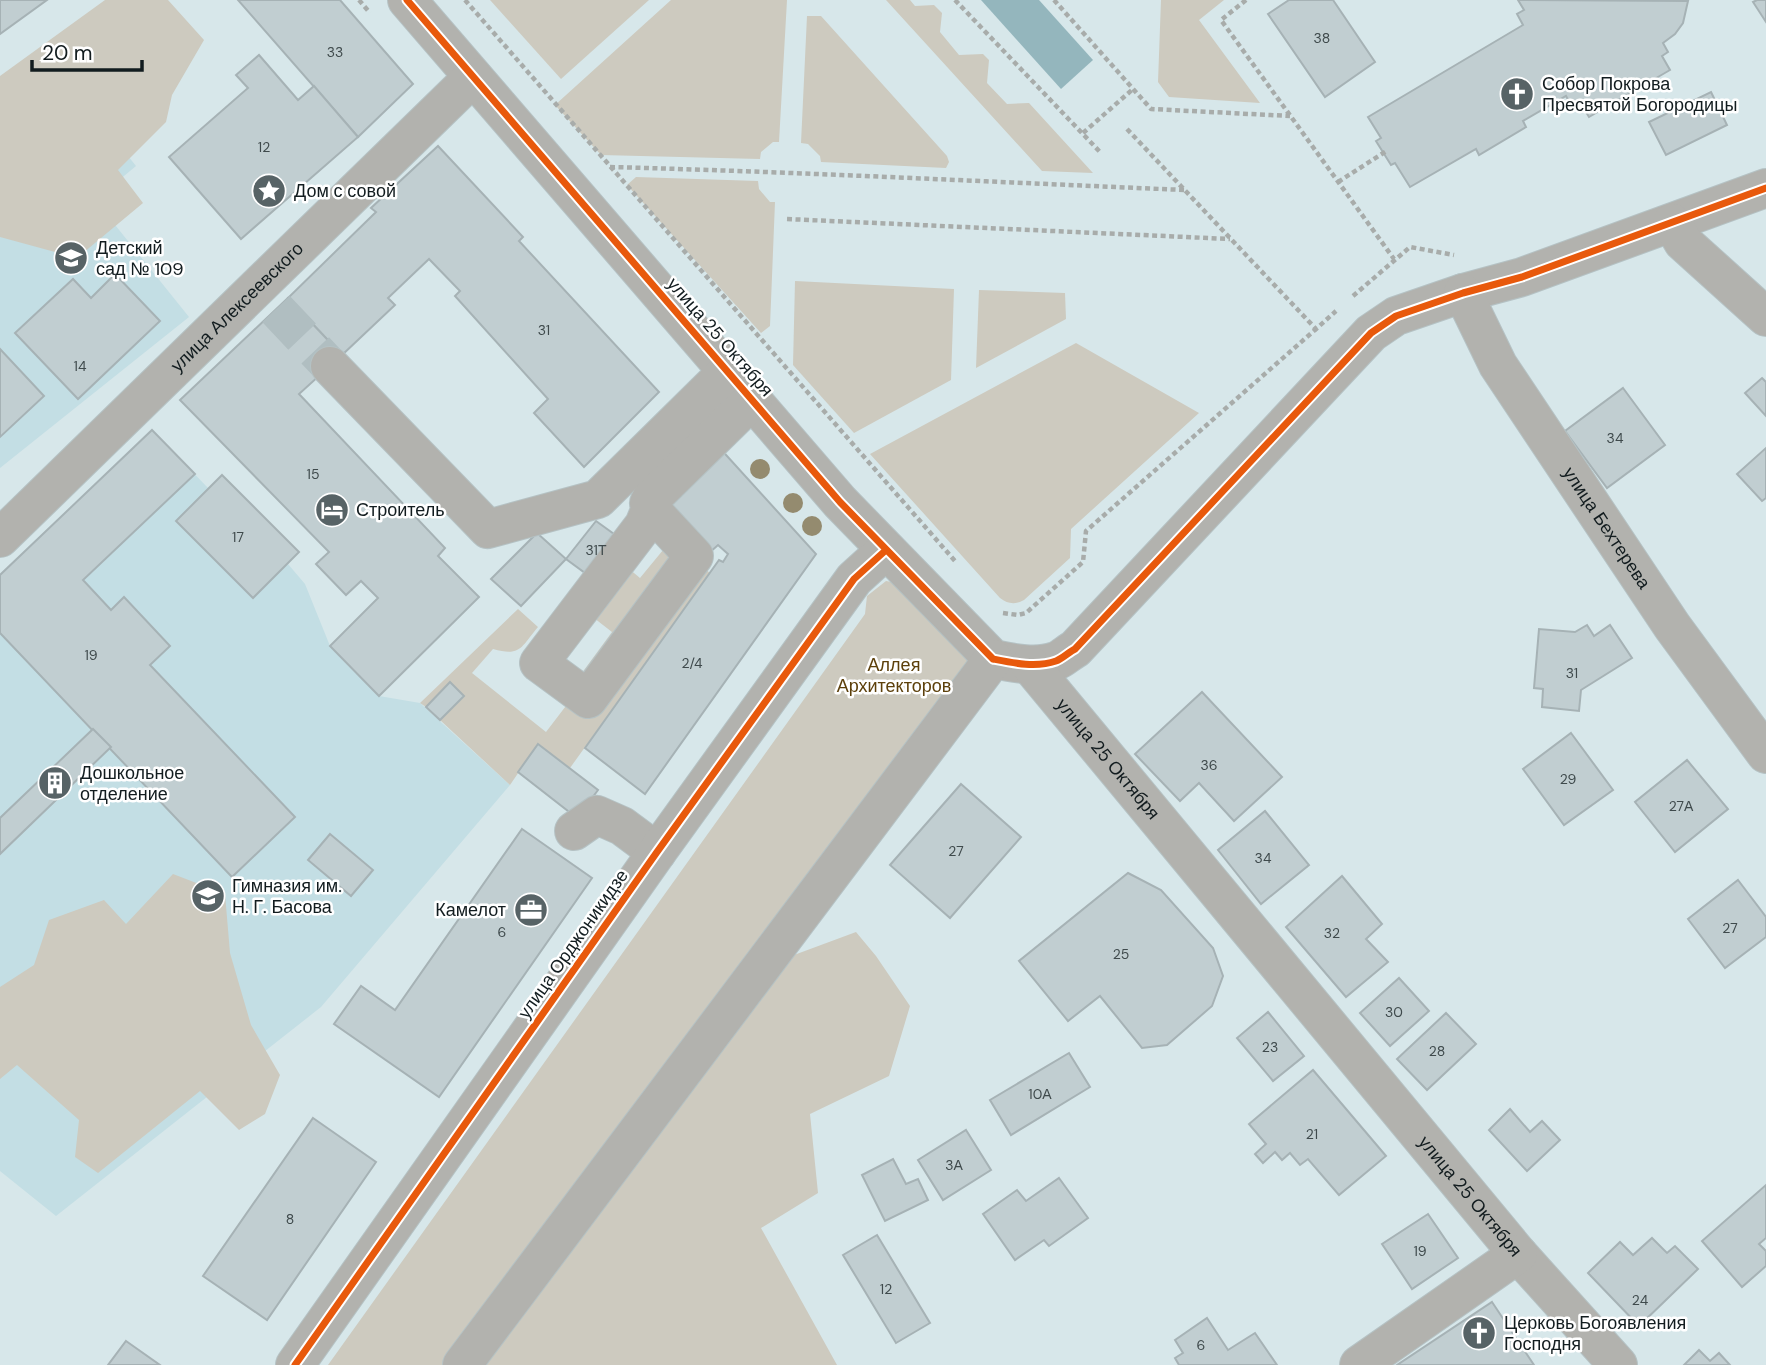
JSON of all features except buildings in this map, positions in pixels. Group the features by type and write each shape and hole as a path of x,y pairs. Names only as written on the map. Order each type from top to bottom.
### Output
{"street":[{"name":"улица 25 Октября","path":"407,0 840,502 886,550 1011,662 1518,1254 1618,1365"},
{"name":"улица Алексеевского","path":"0,538 266,298 473,77"},
{"path":"462,1365 1011,662 1056,661 1075,649 1371,333 1396,316 1522,277 1766,188"},
{"path":"1672,223 1683,242 1766,317"},
{"name":"улица Бехтерева","path":"1464,293 1498,365 1672,626 1766,754"},
{"path":"330,366 488,528 598,499 727,371"},
{"path":"651,508 645,526 539,663 588,699 694,555 649,503 656,492 753,399"},
{"name":"улица Орджоникидзе","path":"295,1365 657,852 854,579 886,550"},
{"path":"597,588 644,624"},
{"path":"574,831 597,815 622,826 657,852"},
{"path":"1359,1365 1518,1254"}],"path":[{"path":"465,0 957,564"},
{"path":"955,0 1101,153"},
{"path":"1054,0 1151,109 1290,116"},
{"path":"1001,612 1008,615 1026,612 1083,562 1086,531 1394,259 1222,20 1246,0"},
{"path":"1083,133 1133,89"},
{"path":"1127,129 1316,329"},
{"path":"1338,182 1388,150"},
{"path":"609,167 789,172 1185,190"},
{"path":"787,219 1231,239"}],"shaded area":[{"path":"981,0 1039,0 1093,60 1061,89"},
{"name":"Детский сад № 109","path":"44,51 136,166 95,200 189,317 0,468 0,86"},
{"name":"Гимназия им. Н. Г. Басова","path":"152,430 208,488 222,475 299,552 288,564 305,584 330,646 379,696 420,703 510,785 321,1007 56,1216 0,1171 0,575"}],"green space":[{"path":"105,0 168,0 204,40 172,95 166,122 118,170 143,203 77,258 0,237 0,76"},
{"path":"490,0 649,0 561,79"},
{"path":"671,0 787,0 779,142 773,142 761,152 760,159 601,155 555,105"},
{"path":"886,0 910,0 915,6 934,5 942,13 940,32 959,55 983,54 989,60 987,83 1007,104 1029,103 1093,173 1042,171"},
{"path":"1161,0 1224,0 1199,20 1260,103 1169,97 1158,82"},
{"path":"807,16 821,16 947,156 949,162 946,168 821,162 820,156 808,144 801,143"},
{"path":"636,177 758,181 759,189 770,202 775,202 770,326 761,333 627,185"},
{"path":"795,281 954,289 951,380 854,433 793,365"},
{"path":"979,290 1065,293 1066,319 976,368"},
{"path":"1076,343 1199,413 1071,529 1070,558 1024,600 1009,603 1000,598 870,454"},
{"path":"668,544 683,559 636,618 576,681 612,632 585,611 622,563 640,578"},
{"path":"699,564 710,573 570,768 538,744 510,785 440,720 464,697 450,682 426,707 420,703 518,609 538,627 524,645 515,651 493,649 472,673 546,732 572,698"},
{"name":"Аллея Архитекторов","path":"886,581 897,583 966,652 969,664 445,1365 328,1365 865,614 867,596"},
{"path":"173,874 225,894 230,953 251,1025 280,1075 265,1114 239,1130 200,1091 98,1173 75,1157 79,1120 17,1065 0,1079 0,987 34,965 49,920 104,900 126,924"},
{"path":"856,932 910,1006 889,1076 810,1114 818,1193 761,1228 837,1365 482,1365 794,955"}],"tunnel":[{"path":"276,309 330,366"}],"cycle path":[{"path":"407,0 840,502 993,659 1016,663 1048,663 1075,649 1371,333 1396,316 1463,293 1522,277 1766,188"},
{"path":"295,1365 657,852 854,579 886,550"}],"place":[{"name":"Собор Покрова Пресвятой Богородицы","path":"1517,94"},
{"name":"Дом с совой","path":"269,191"},
{"name":"Детский сад № 109","path":"71,258"},
{"name":"Строитель","path":"332,510"},
{"name":"Дошкольное отделение","path":"55,783"},
{"name":"Гимназия им. Н. Г. Басова","path":"208,896"},
{"name":"Камелот","path":"531,910"},
{"name":"Церковь Богоявления Господня","path":"1479,1333"}]}
